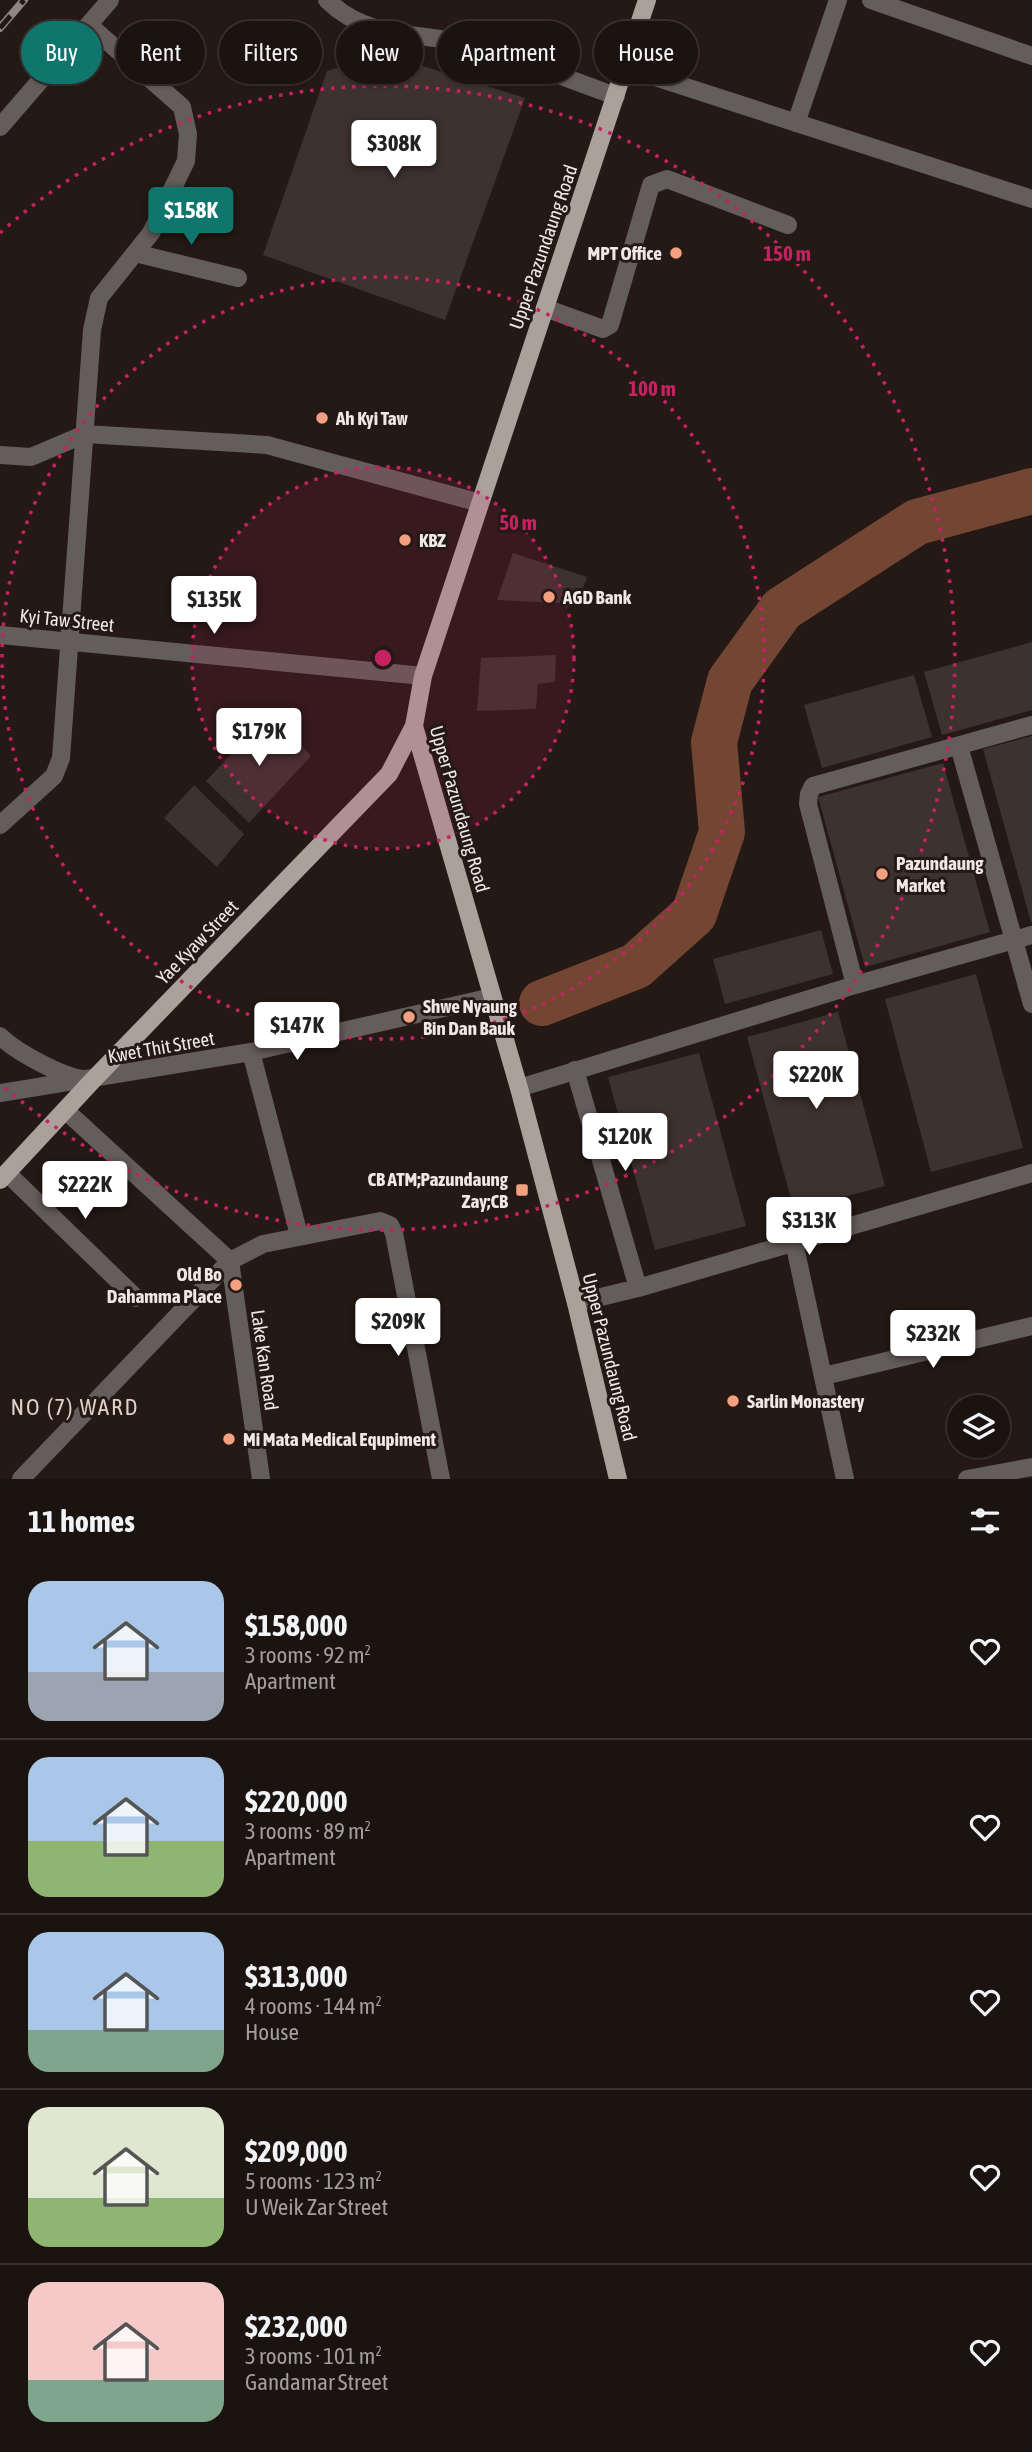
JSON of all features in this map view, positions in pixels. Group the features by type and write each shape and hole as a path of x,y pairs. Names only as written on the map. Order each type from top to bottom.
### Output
{"main road":[{"name":"Upper Pazundaung Road","path":"641,21 648,0"},
{"name":"Upper Pazundaung Road","path":"618,1479 576,1303 519,1088 414,726 424,676 620,84"},
{"name":"Yae Kyaw Street","path":"3,1176 389,774 414,726"}],"street":[{"path":"92,21 110,0"},
{"path":"796,123 838,0"},
{"path":"872,0 1032,56"},
{"path":"335,4 375,30 476,46 616,96"},
{"path":"0,825 54,776 58,767 70,642 92,330 99,298 151,233 186,161 188,134 182,107 102,36"},
{"path":"0,127 38,84"},
{"path":"675,84 1032,199"},
{"path":"545,308 603,329 610,325 652,185 667,179 789,225"},
{"path":"135,253 239,278"},
{"path":"0,455 31,457 85,434 267,445 480,503"},
{"name":"Kyi Taw Street","path":"0,635 424,676"},
{"path":"855,985 808,804 813,786 1032,725"},
{"path":"959,746 1032,1004"},
{"path":"519,1088 855,985 1032,935"},
{"name":"Kwet Thit Street","path":"0,1093 93,1080 251,1052 492,997"},
{"path":"0,1036 46,1065 74,1078 93,1080"},
{"path":"251,1052 299,1235"},
{"path":"575,1070 638,1287"},
{"path":"65,1110 230,1261"},
{"path":"576,1303 1032,1173"},
{"path":"3,1176 136,1298"},
{"path":"21,1479 230,1261 263,1244 380,1221 390,1225 394,1233 441,1479"},
{"path":"794,1242 845,1479"},
{"name":"Lake Kan Road","path":"230,1261 261,1479"},
{"path":"824,1376 1032,1326"},
{"path":"967,1479 1032,1467"}],"building":[{"path":"423,66 437,71 437,84 480,84 525,98 445,320 263,255 327,71 336,68 336,84 423,84"},
{"path":"513,553 587,577 577,604 497,600"},
{"path":"1032,642 1032,710 942,735 924,672"},
{"path":"556,655 555,682 538,684 536,709 477,711 481,658"},
{"path":"914,675 932,737 822,768 804,705"},
{"path":"270,713 311,756 249,823 206,781"},
{"path":"1032,736 1032,922 1031,922 983,749"},
{"path":"943,763 990,932 865,967 818,797"},
{"path":"194,785 244,834 217,867 164,818"},
{"path":"821,930 833,974 725,1004 713,959"},
{"path":"976,974 1023,1148 931,1172 885,999"},
{"path":"838,1012 885,1186 794,1210 747,1037"},
{"path":"699,1053 746,1226 655,1250 608,1077"}],"waterway":[{"path":"542,1003 636,966 694,914 722,832 714,742 730,681 782,609 917,522 1032,491"}],"railway":[{"path":"0,28 24,0"}],"place":[{"name":"MPT Office","path":"676,253"},
{"name":"Ah Kyi Taw","path":"322,418"},
{"name":"KBZ","path":"405,540"},
{"name":"AGD Bank","path":"549,597"},
{"name":"Pazundaung Market","path":"882,874"},
{"name":"Shwe Nyaung Bin Dan Bauk","path":"409,1017"},
{"name":"CB ATM;Pazundaung Zay;CB","path":"522,1190"},
{"name":"Old Bo Dahamma Place","path":"236,1285"},
{"name":"Sarlin Monastery","path":"733,1401"},
{"name":"Mi Mata Medical Equpiment","path":"229,1439"}],"district":[{"name":"NO (7) WARD","path":"75,1407"}]}
